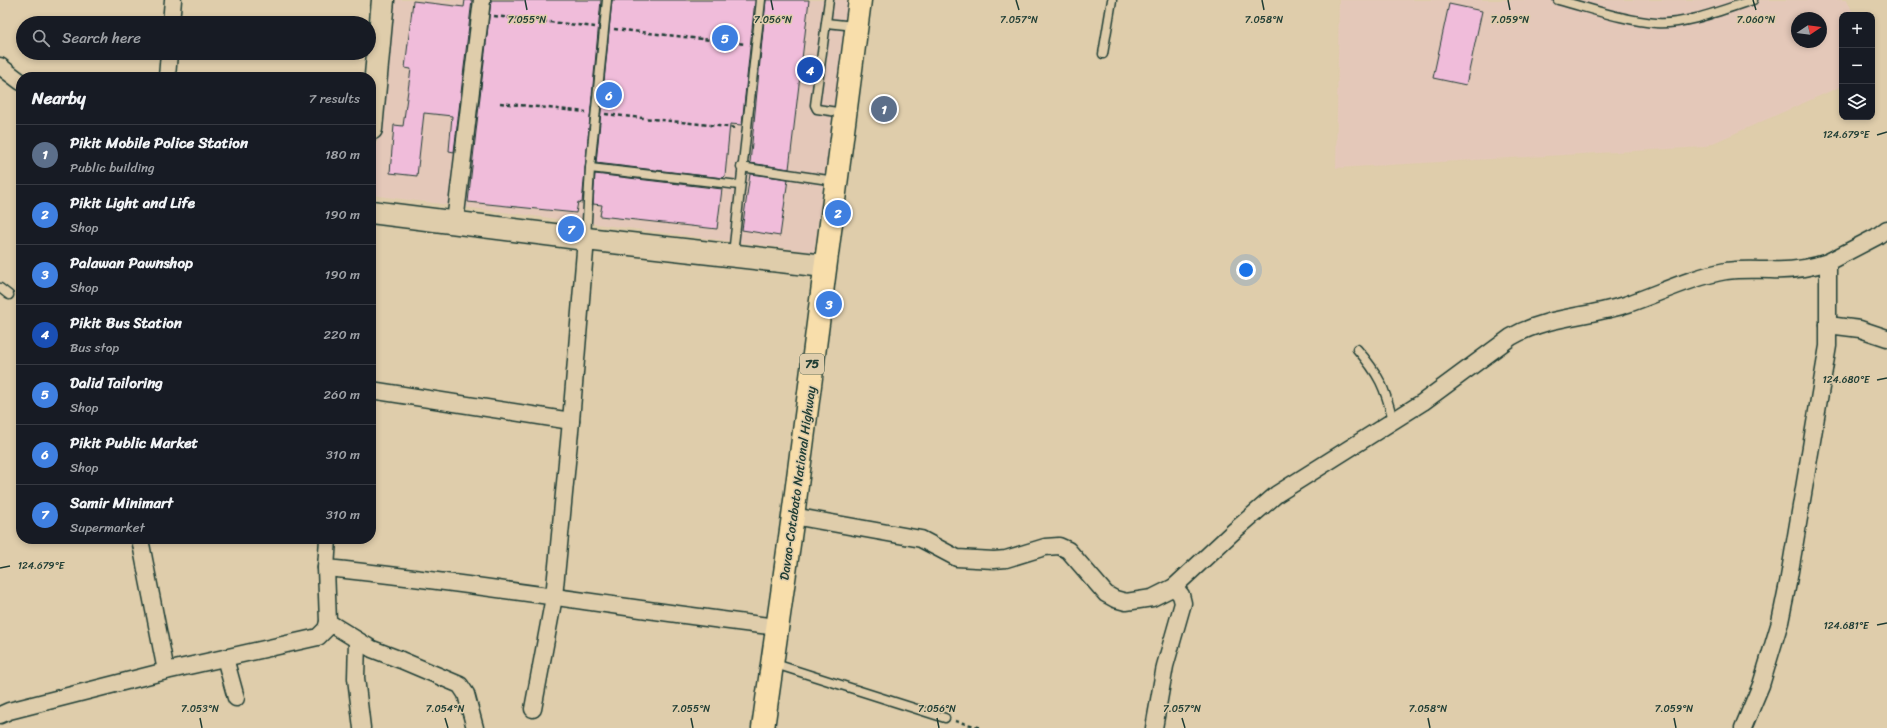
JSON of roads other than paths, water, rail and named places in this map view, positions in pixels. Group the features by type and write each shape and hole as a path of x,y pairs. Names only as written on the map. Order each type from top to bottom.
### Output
{"highway":[{"name":"Davao-Cotabato National Highway","path":"763,728 793,516 835,181 860,0"}],"street":[{"path":"172,16 173,0"},
{"path":"376,75 383,0"},
{"path":"455,222 481,7"},
{"path":"167,72 168,60"},
{"path":"0,66 16,78"},
{"path":"376,213 586,239 825,266"},
{"path":"793,516 921,539 957,558 1000,560 1045,546 1059,546 1068,550 1106,594 1115,599 1126,602 1152,598 1174,587 1233,532 1277,494 1423,402 1511,337 1526,328 1627,304 1713,274 1742,270 1773,271 1817,266 1828,262 1876,237 1887,229"},
{"path":"533,709 554,597 571,421 586,239"},
{"path":"1743,728 1761,684 1780,622 1788,583 1827,354 1828,262"},
{"path":"1828,325 1860,329 1887,338"},
{"path":"376,391 571,421"},
{"path":"141,544 166,671"},
{"path":"0,715 9,711 166,671 314,639 322,634 328,622 326,568 328,544"},
{"path":"326,568 454,582 682,616 777,627"},
{"path":"1154,728 1165,666 1184,603 1181,595 1174,587"},
{"path":"328,622 372,650 401,660 460,685 466,694 475,728"},
{"path":"357,641 356,678 362,728"},
{"path":"225,658 236,698"}],"lane":[{"path":"586,239 590,168 608,0"},
{"path":"732,255 761,0"},
{"path":"829,0 816,105 817,109 844,113"},
{"path":"1103,54 1112,0"},
{"path":"1558,0 1631,20 1657,23 1691,18 1753,0"},
{"path":"826,23 856,26"},
{"path":"741,167 835,181"},
{"path":"590,168 739,185"},
{"path":"0,288 9,295"},
{"path":"1357,349 1376,372 1385,390 1393,420"},
{"path":"772,662 945,718"}],"place":[{"name":"Dalid Tailoring","path":"725,38"},
{"name":"Pikit Bus Station","path":"810,70"},
{"name":"Pikit Public Market","path":"609,95"},
{"name":"Pikit Mobile Police Station","path":"884,109"},
{"name":"Pikit Light and Life","path":"838,213"},
{"name":"Samir Minimart","path":"571,229"},
{"name":"Palawan Pawnshop","path":"829,304"}]}
